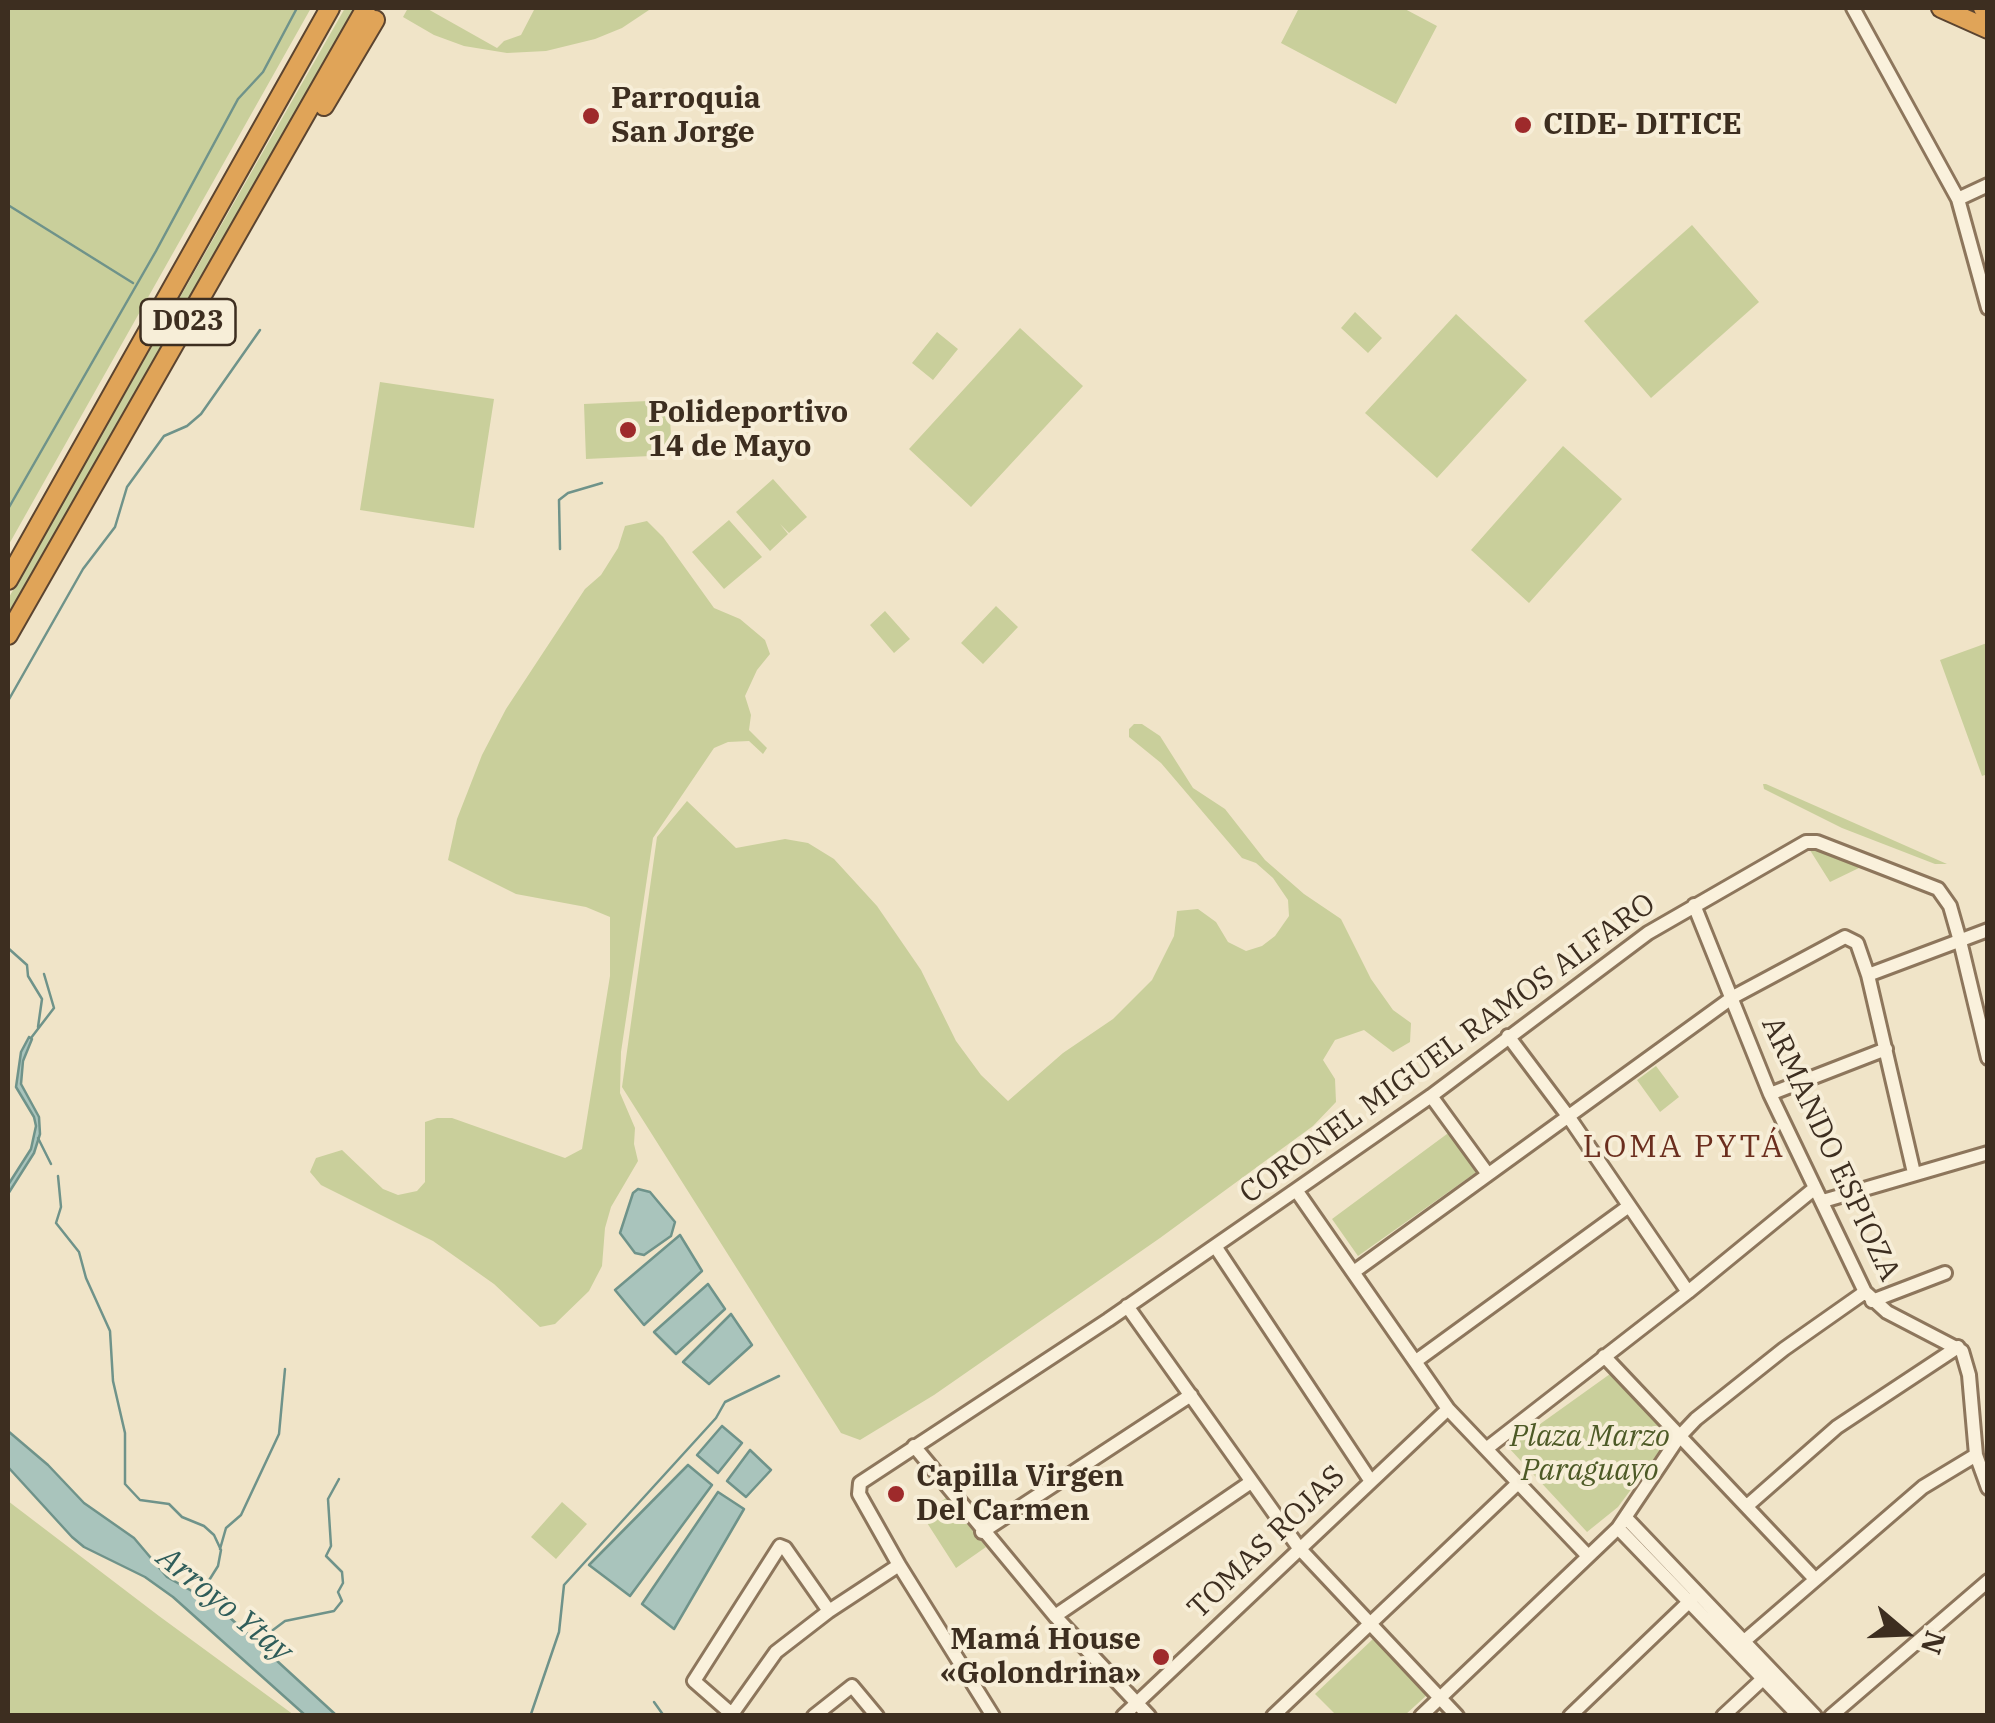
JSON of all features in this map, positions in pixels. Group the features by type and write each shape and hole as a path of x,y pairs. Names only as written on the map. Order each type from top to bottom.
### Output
{"highway":[{"name":"D023","path":"8,580 330,8"},
{"path":"1945,10 1988,32"},
{"name":"D023","path":"8,634 255,205 294,157 374,12"}],"street":[{"path":"1853,8 1958,199 1988,308"},
{"path":"1958,199 1988,185"},
{"name":"CORONEL MIGUEL RAMOS ALFARO","path":"899,1565 859,1494 860,1483 1296,1190 1430,1096 1648,933 1812,841 1938,889 1950,906 1988,1058"},
{"name":"ARMANDO ESPIOZA","path":"1694,905 1770,1094 1869,1297 1958,1347"},
{"path":"1868,975 1988,930"},
{"path":"1355,1271 1733,997 1845,937 1852,938 1859,947 1868,975 1914,1173"},
{"path":"1508,1036 1568,1116 1688,1292"},
{"path":"1770,1094 1886,1049"},
{"path":"1430,1096 1487,1173"},
{"path":"1486,1450 1819,1194 1988,1152"},
{"path":"1296,1190 1448,1409 1588,1556"},
{"path":"1416,1362 1629,1206"},
{"path":"1215,1246 1370,1480"},
{"path":"1421,1716 1622,1523 1678,1436 1784,1349 1869,1297 1944,1273"},
{"path":"1128,1306 1299,1548 1457,1716"},
{"path":"1747,1506 1837,1427 1958,1347 1966,1360 1976,1455 1988,1488"},
{"path":"1604,1356 1814,1578"},
{"path":"982,1532 1190,1395"},
{"name":"TOMAS ROJAS","path":"1122,1716 1448,1409"},
{"path":"914,1446 1055,1616 1149,1716"},
{"path":"1739,1645 1923,1487 1976,1455"},
{"path":"1055,1616 1250,1482"},
{"path":"1273,1716 1517,1484"},
{"path":"1622,1523 1767,1675 1799,1716"},
{"path":"830,1611 780,1546 694,1681 733,1715 776,1652 899,1565 993,1716"},
{"path":"1831,1716 1988,1581"},
{"path":"1570,1716 1694,1598"},
{"path":"1723,1716 1767,1675"},
{"path":"1767,1675 1815,1716"},
{"path":"814,1716 852,1686 877,1716"}],"green space":[{"path":"8,8 311,8 8,546"},
{"path":"345,8 355,8 8,619 8,599"},
{"path":"408,8 426,8 497,48 521,35 535,8 652,8 622,28 595,39 546,51 507,53 464,46 434,35 403,17"},
{"path":"1299,8 1403,8 1437,26 1396,104 1281,43"},
{"path":"1692,225 1759,302 1651,398 1584,321"},
{"path":"1355,312 1382,338 1368,353 1341,328"},
{"path":"1456,314 1527,380 1437,478 1365,413"},
{"path":"1020,328 1083,386 971,507 909,449"},
{"path":"937,332 958,349 933,380 912,363"},
{"path":"380,382 494,399 474,528 360,510"},
{"name":"Polideportivo 14 de Mayo","path":"669,400 672,455 586,459 584,404"},
{"path":"1563,446 1622,499 1529,603 1471,550"},
{"path":"773,479 807,517 789,533 780,524 788,534 770,551 736,512"},
{"path":"729,520 762,557 724,589 692,552"},
{"path":"647,521 714,608 740,619 765,640 770,654 745,696 751,715 749,730 767,748 763,754 749,741 728,742 714,748 653,838 621,1052 620,1093 635,1128 638,1161 611,1207 602,1266 589,1291 555,1324 540,1327 494,1284 433,1241 321,1185 310,1172 316,1158 342,1150 383,1189 398,1195 417,1191 425,1182 425,1122 437,1118 452,1118 565,1158 582,1149 610,976 610,917 586,907 516,894 448,860 457,819 482,755 506,709 585,589 601,575 618,548 625,526"},
{"path":"996,606 1018,627 983,664 961,643"},
{"path":"885,611 910,639 894,653 870,625"},
{"path":"1987,643 1988,774 1982,776 1940,660"},
{"path":"1134,724 1142,724 1160,736 1193,788 1225,809 1265,860 1341,919 1371,979 1393,1010 1411,1023 1410,1042 1393,1052 1364,1030 1335,1040 1323,1060 1335,1079 1336,1102 1313,1126 934,1395 860,1440 841,1433 622,1087 657,837 687,801 736,848 785,839 808,843 834,859 877,906 921,970 956,1041 981,1075 1008,1101 1063,1053 1113,1019 1152,980 1174,936 1177,911 1198,909 1216,922 1228,942 1246,951 1275,936 1289,916 1288,900 1273,878 1256,863 1242,858 1161,763 1129,737"},
{"path":"1763,784 1947,864 1935,864 1842,828 1764,789"},
{"path":"1808,847 1861,867 1830,882"},
{"path":"1656,1066 1679,1097 1660,1112 1637,1080"},
{"path":"1451,1131 1478,1171 1358,1256 1332,1219"},
{"name":"Plaza Marzo Paraguayo","path":"1610,1374 1670,1437 1618,1507 1587,1532 1508,1447"},
{"path":"946,1498 986,1547 956,1568 922,1515"},
{"path":"8,1501 159,1616 294,1715 8,1715"},
{"path":"562,1502 587,1524 556,1559 531,1537"},
{"path":"1374,1638 1427,1695 1405,1715 1336,1715 1315,1694"}],"water":[{"path":"29,1037 32,1039 23,1061 21,1084 39,1117 40,1134 34,1153 8,1194 8,1185 31,1149 36,1126 16,1087 21,1052"},
{"path":"638,1189 650,1192 675,1222 671,1236 644,1255 635,1253 620,1233 633,1193"},
{"path":"680,1235 702,1271 644,1325 615,1290"},
{"path":"708,1284 725,1309 676,1354 654,1332"},
{"path":"731,1314 752,1345 709,1384 683,1362"},
{"path":"722,1426 742,1443 718,1473 697,1455"},
{"path":"8,1431 84,1503 134,1538 167,1577 215,1604 336,1715 305,1715 173,1597 72,1537 8,1467"},
{"path":"750,1450 771,1470 746,1497 727,1481"},
{"path":"688,1465 712,1485 630,1596 589,1565"},
{"path":"718,1492 744,1509 674,1629 642,1604"}],"waterway":[{"path":"8,509 238,99 263,72 297,8"},
{"path":"8,205 133,283"},
{"path":"8,701 83,569 115,527 127,487 164,436 187,426 201,414 260,330"},
{"path":"560,549 559,500 568,493 602,483"},
{"path":"8,948 27,965 28,976 42,999 38,1027"},
{"path":"31,1038 54,1008 44,974"},
{"path":"38,1138 51,1164"},
{"name":"Arroyo Ytay","path":"58,1176 61,1207 56,1223 79,1252 110,1331 113,1381 125,1433 125,1484 140,1500 169,1504 182,1517 214,1535 221,1550 218,1566 208,1582 210,1603"},
{"path":"220,1549 226,1528 241,1515 279,1434 285,1369"},
{"path":"507,1716 531,1714 559,1632 564,1585 716,1418 725,1402 779,1376"},
{"name":"Arroyo Ytay","path":"257,1642 285,1621 334,1611 342,1601 338,1592 343,1583 342,1572 326,1556 331,1546 328,1499 339,1479"},
{"path":"654,1702 664,1716"}],"tunnel":[{"path":"1970,8 1988,18"}],"place":[{"name":"Parroquia San Jorge","path":"591,116"},
{"name":"CIDE- DITICE","path":"1523,125"},
{"name":"Polideportivo 14 de Mayo","path":"628,430"},
{"name":"Capilla Virgen Del Carmen","path":"896,1494"},
{"name":"Mamá House «Golondrina»","path":"1161,1657"}],"district":[{"name":"LOMA PYTÁ","path":"1684,1148"}]}
